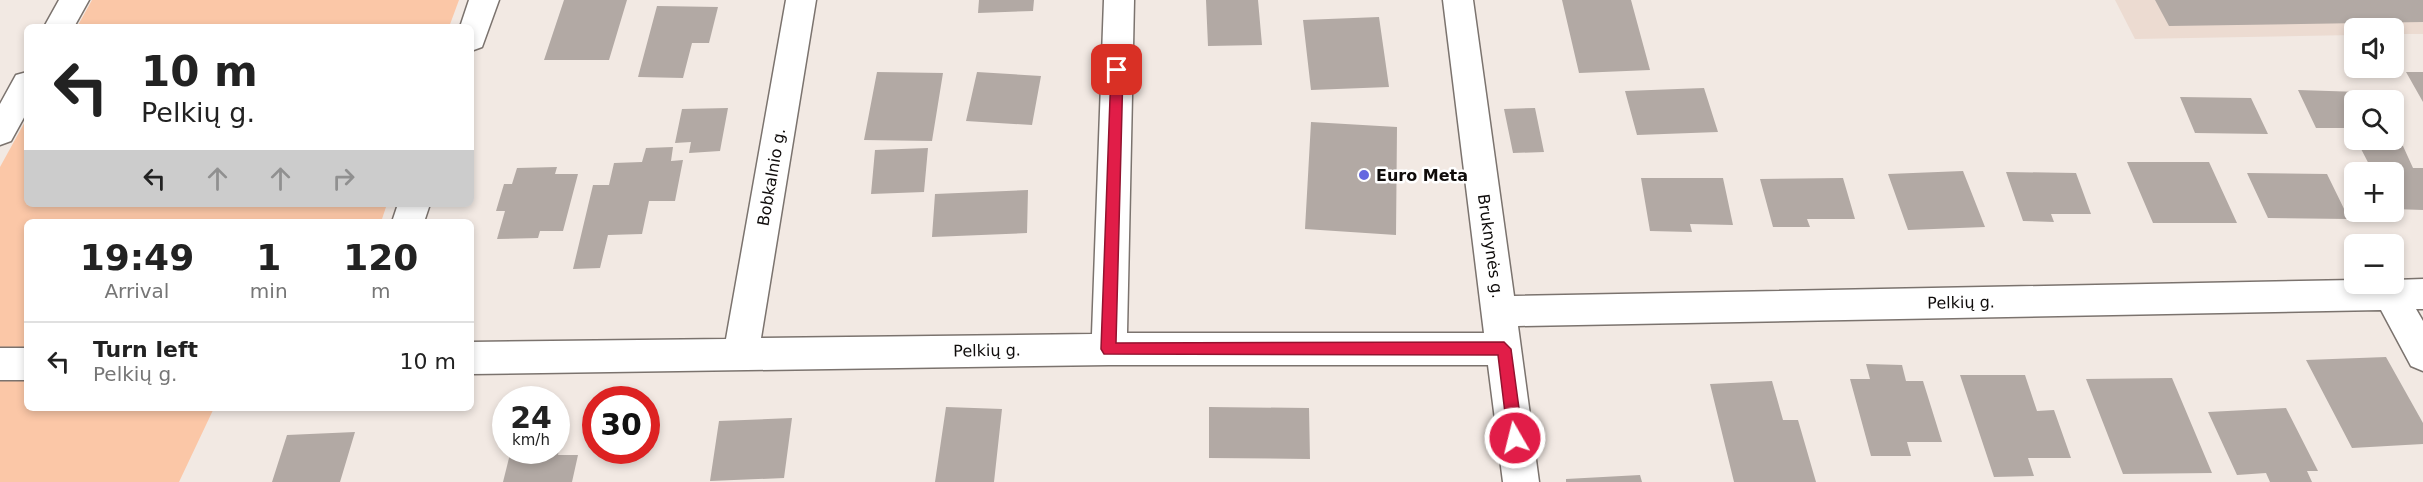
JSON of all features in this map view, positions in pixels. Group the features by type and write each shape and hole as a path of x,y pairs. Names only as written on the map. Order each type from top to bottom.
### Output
{"street":[{"path":"61,24 74,0"},
{"path":"474,30 484,0"},
{"name":"Bobkalnio g.","path":"741,354 801,0"},
{"path":"1109,349 1119,0"},
{"name":"Bruknynės g.","path":"1458,0 1521,482"},
{"path":"0,132 24,89"},
{"path":"2407,294 2423,355"},
{"name":"Pelkių g.","path":"1499,311 2407,294"},
{"name":"Pelkių g.","path":"474,358 1109,349 1504,349"},
{"path":"0,364 24,364"}],"shaded area":[{"path":"92,0 459,0 450,24 79,24"},
{"path":"2115,0 2423,0 2423,34 2404,34 2404,18 2344,18 2344,35 2135,39"},
{"path":"24,123 24,207 386,207 382,219 24,219 24,411 213,411 179,482 0,482 0,167"}],"building":[{"path":"564,0 627,0 609,60 544,60"},
{"path":"979,0 1034,0 1033,11 978,13"},
{"path":"1206,0 1258,0 1262,45 1208,46"},
{"path":"1562,0 1631,0 1650,70 1579,73"},
{"path":"2155,0 2423,0 2423,22 2404,22 2404,18 2344,18 2344,23 2169,26"},
{"path":"657,6 718,7 709,43 692,43 683,78 638,77"},
{"path":"1379,17 1389,87 1311,90 1303,20"},
{"path":"877,72 943,73 932,141 864,140"},
{"path":"977,72 1041,76 1032,125 966,121"},
{"path":"2406,72 2423,72 2423,102"},
{"path":"1704,88 1718,132 1637,135 1625,91"},
{"path":"2298,90 2344,91 2344,128 2316,128"},
{"path":"2180,97 2251,98 2268,134 2195,133"},
{"path":"728,108 720,151 689,153 691,142 675,143 682,109"},
{"path":"1535,108 1544,152 1513,153 1504,109"},
{"path":"1311,122 1397,127 1396,235 1305,229"},
{"path":"673,147 671,161 683,160 675,201 649,201 642,234 608,235 600,268 573,269 593,185 609,185 614,163 642,162 646,148"},
{"path":"928,148 924,192 871,194 875,150"},
{"path":"2404,148 2413,168 2423,168 2423,210 2404,209 2404,162 2368,162 2362,150"},
{"path":"2127,162 2209,162 2237,223 2153,223"},
{"path":"557,167 555,174 578,174 563,231 540,231 538,238 497,239 505,211 496,211 504,184 512,184 517,168"},
{"path":"1963,171 1985,227 1908,230 1888,174"},
{"path":"2006,172 2076,173 2091,214 2051,214 2054,222 2023,221"},
{"path":"2247,173 2327,174 2344,209 2344,219 2268,218"},
{"path":"1641,178 1723,178 1733,225 1690,224 1692,232 1650,231"},
{"path":"1843,178 1855,219 1807,219 1810,227 1773,227 1760,179"},
{"path":"1028,190 1027,233 932,237 935,194"},
{"path":"2386,357 2423,423 2423,444 2352,448 2306,360"},
{"path":"1866,364 1902,365 1906,381 1923,381 1942,442 1907,442 1911,456 1871,456 1850,379 1870,379"},
{"path":"1960,375 2025,375 2037,411 2054,410 2071,458 2028,458 2034,476 1994,477"},
{"path":"2172,378 2212,473 2123,474 2086,379"},
{"path":"1772,381 1783,420 1798,420 1816,482 1734,482 1710,384"},
{"path":"946,407 1002,409 994,482 935,482"},
{"path":"1209,407 1309,408 1310,459 1209,458"},
{"path":"2286,408 2318,471 2307,471 2312,482 2270,482 2266,473 2237,475 2208,412"},
{"path":"792,418 784,478 710,481 719,421"},
{"path":"355,432 340,482 272,482 287,435"},
{"path":"570,455 578,455 572,482 503,482 508,464 570,464"},
{"path":"1640,475 1642,482 1566,482 1566,479"}],"place":[{"name":"Euro Meta","path":"1364,175"}],"route":[{"path":"1117,70 1109,349 1504,349 1515,438"}]}
